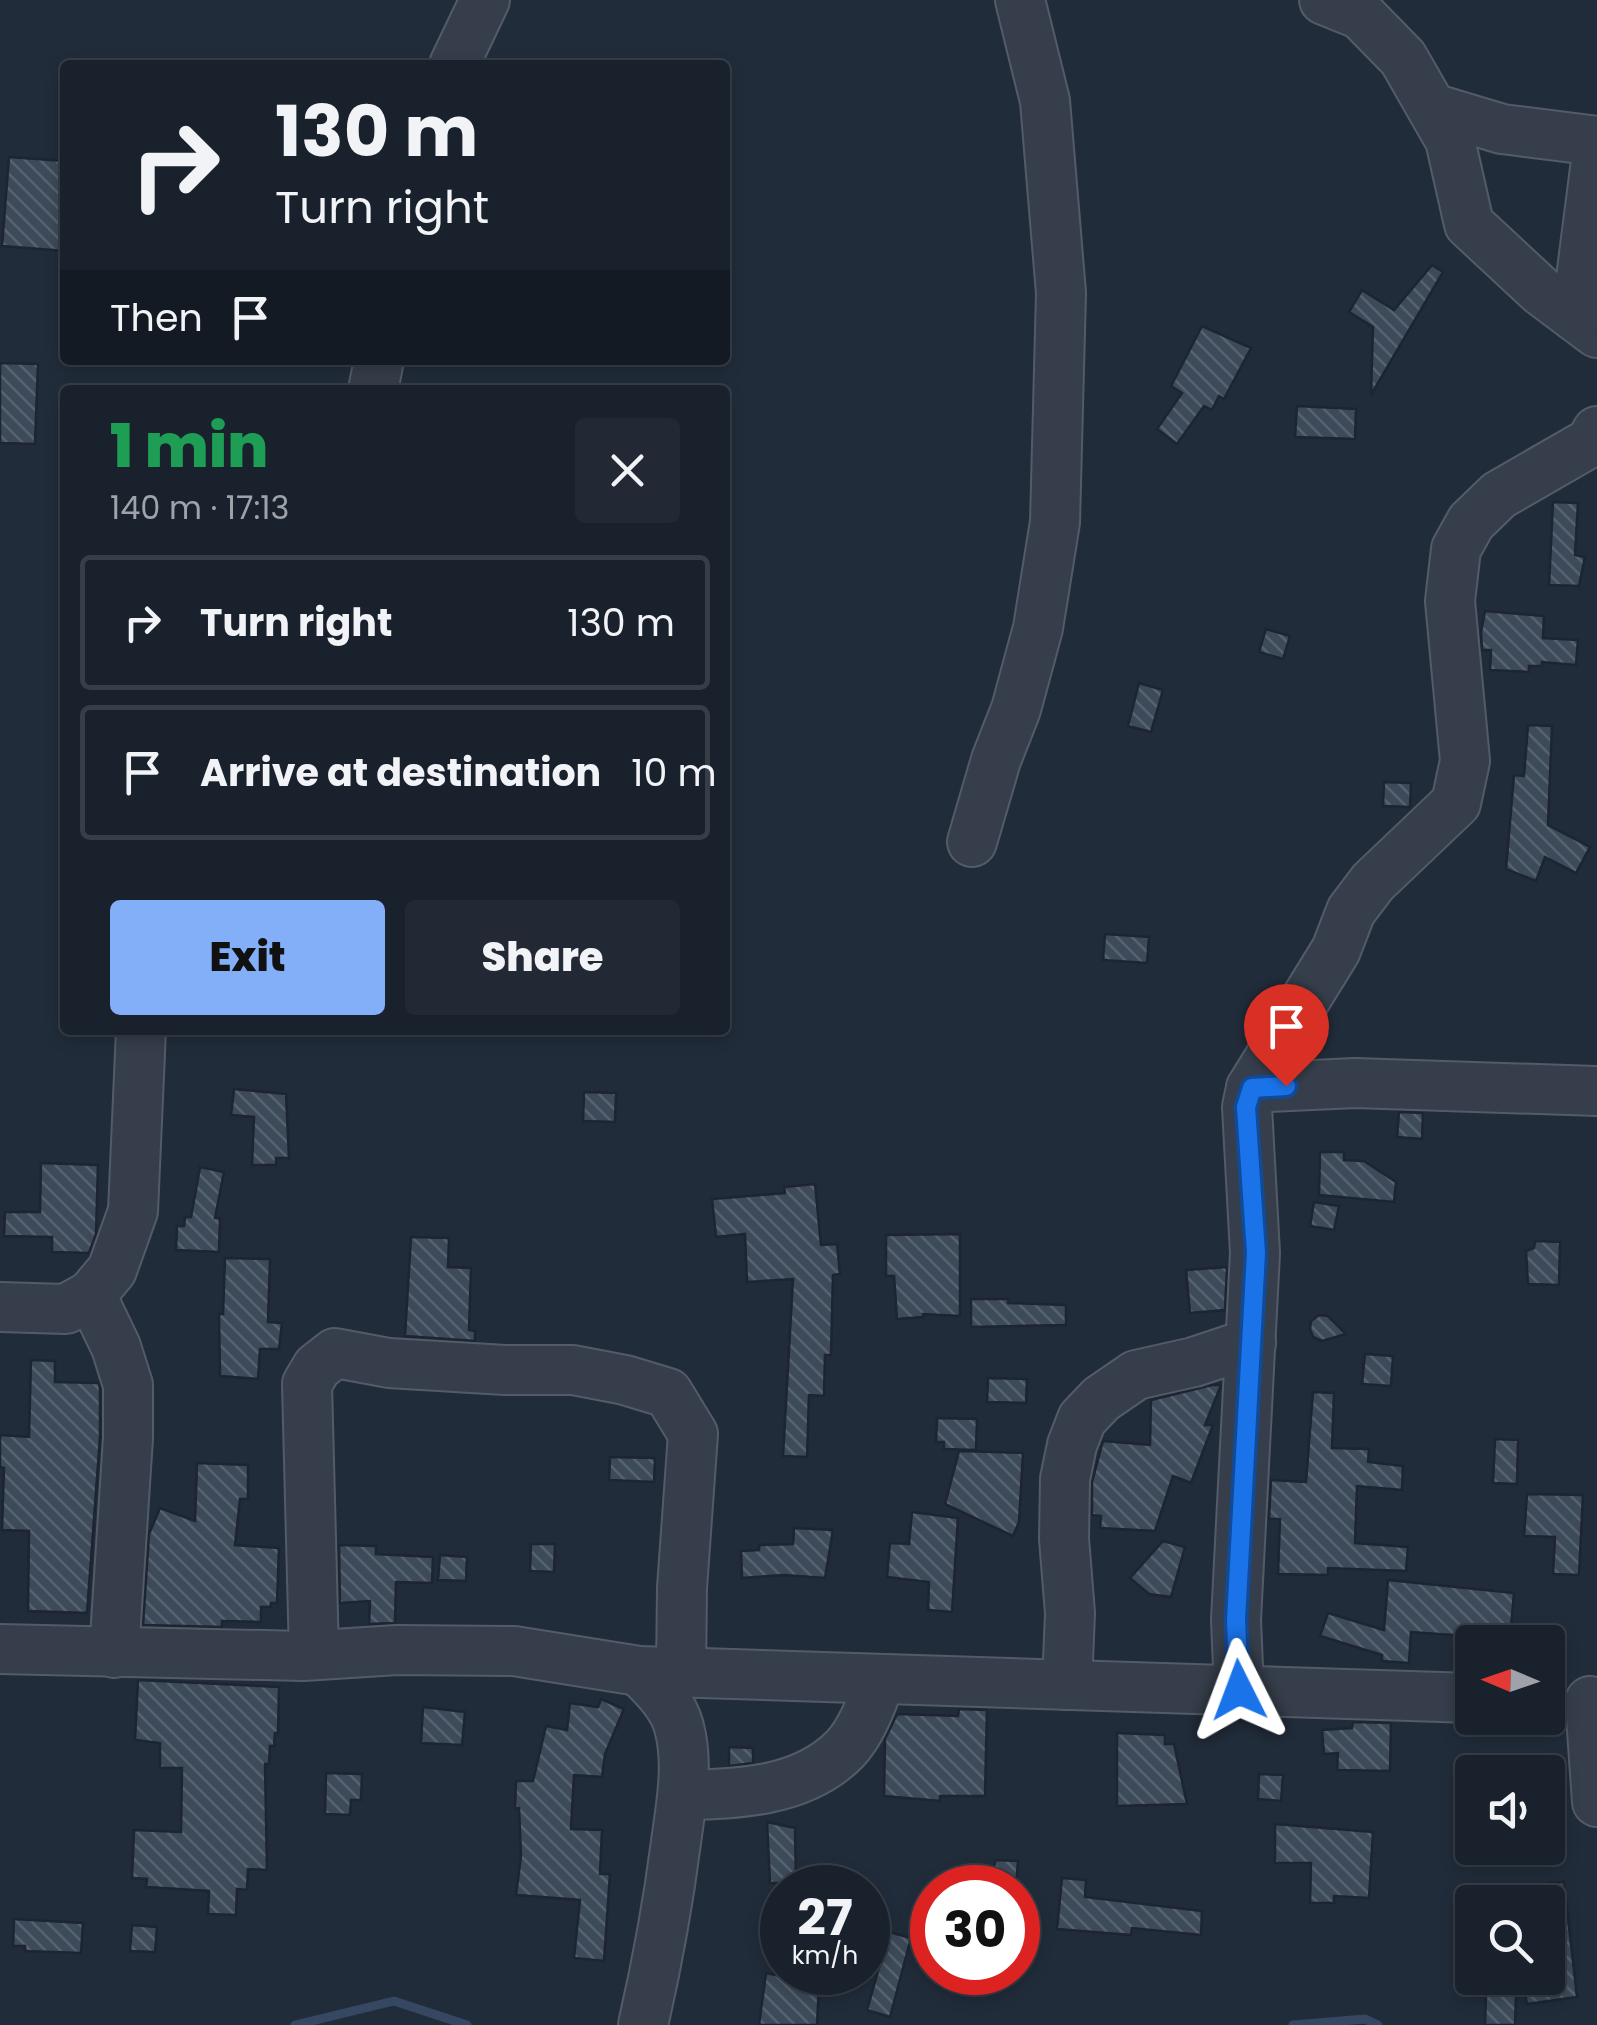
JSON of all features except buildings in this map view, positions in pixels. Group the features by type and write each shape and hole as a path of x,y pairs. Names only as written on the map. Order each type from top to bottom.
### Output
{"street":[{"path":"456,60 484,0"},
{"path":"972,842 1038,628 1055,522 1061,293 1045,101 1020,0"},
{"path":"1324,0 1360,15 1403,58 1450,140 1469,224 1542,291 1587,325"},
{"path":"1432,108 1502,128 1597,140"},
{"path":"1587,325 1597,153"},
{"path":"1239,1690 1236,1620 1256,1253 1246,1107 1252,1088 1336,950 1352,912 1373,882 1456,803 1465,760 1450,601 1456,549 1471,522 1499,495 1595,439"},
{"path":"0,1306 66,1309 92,1294 112,1270 133,1211 141,1035"},
{"path":"1252,1088 1388,1084 1597,1091"},
{"path":"92,1294 116,1347 128,1386 114,1653"},
{"path":"1067,1685 1070,1613 1064,1539 1065,1479 1082,1419 1100,1399 1136,1374 1194,1362 1251,1344"},
{"path":"314,1655 307,1384 317,1367 335,1353 389,1363 573,1370 625,1380 668,1394 692,1434 682,1588 660,1672 664,1696 679,1724 682,1795 665,1930 643,2025"},
{"path":"0,1649 314,1655 514,1650 660,1672 1455,1697"},
{"path":"682,1795 770,1789 813,1771 846,1748 881,1679"},
{"path":"1578,1701 1597,1802"}],"waterway":[{"path":"295,2025 394,2001 467,2025"},
{"path":"1293,2025 1365,2019 1378,2025"}],"route":[{"path":"1239,1690 1236,1620 1256,1253 1246,1107 1252,1088 1286,1086"}]}
